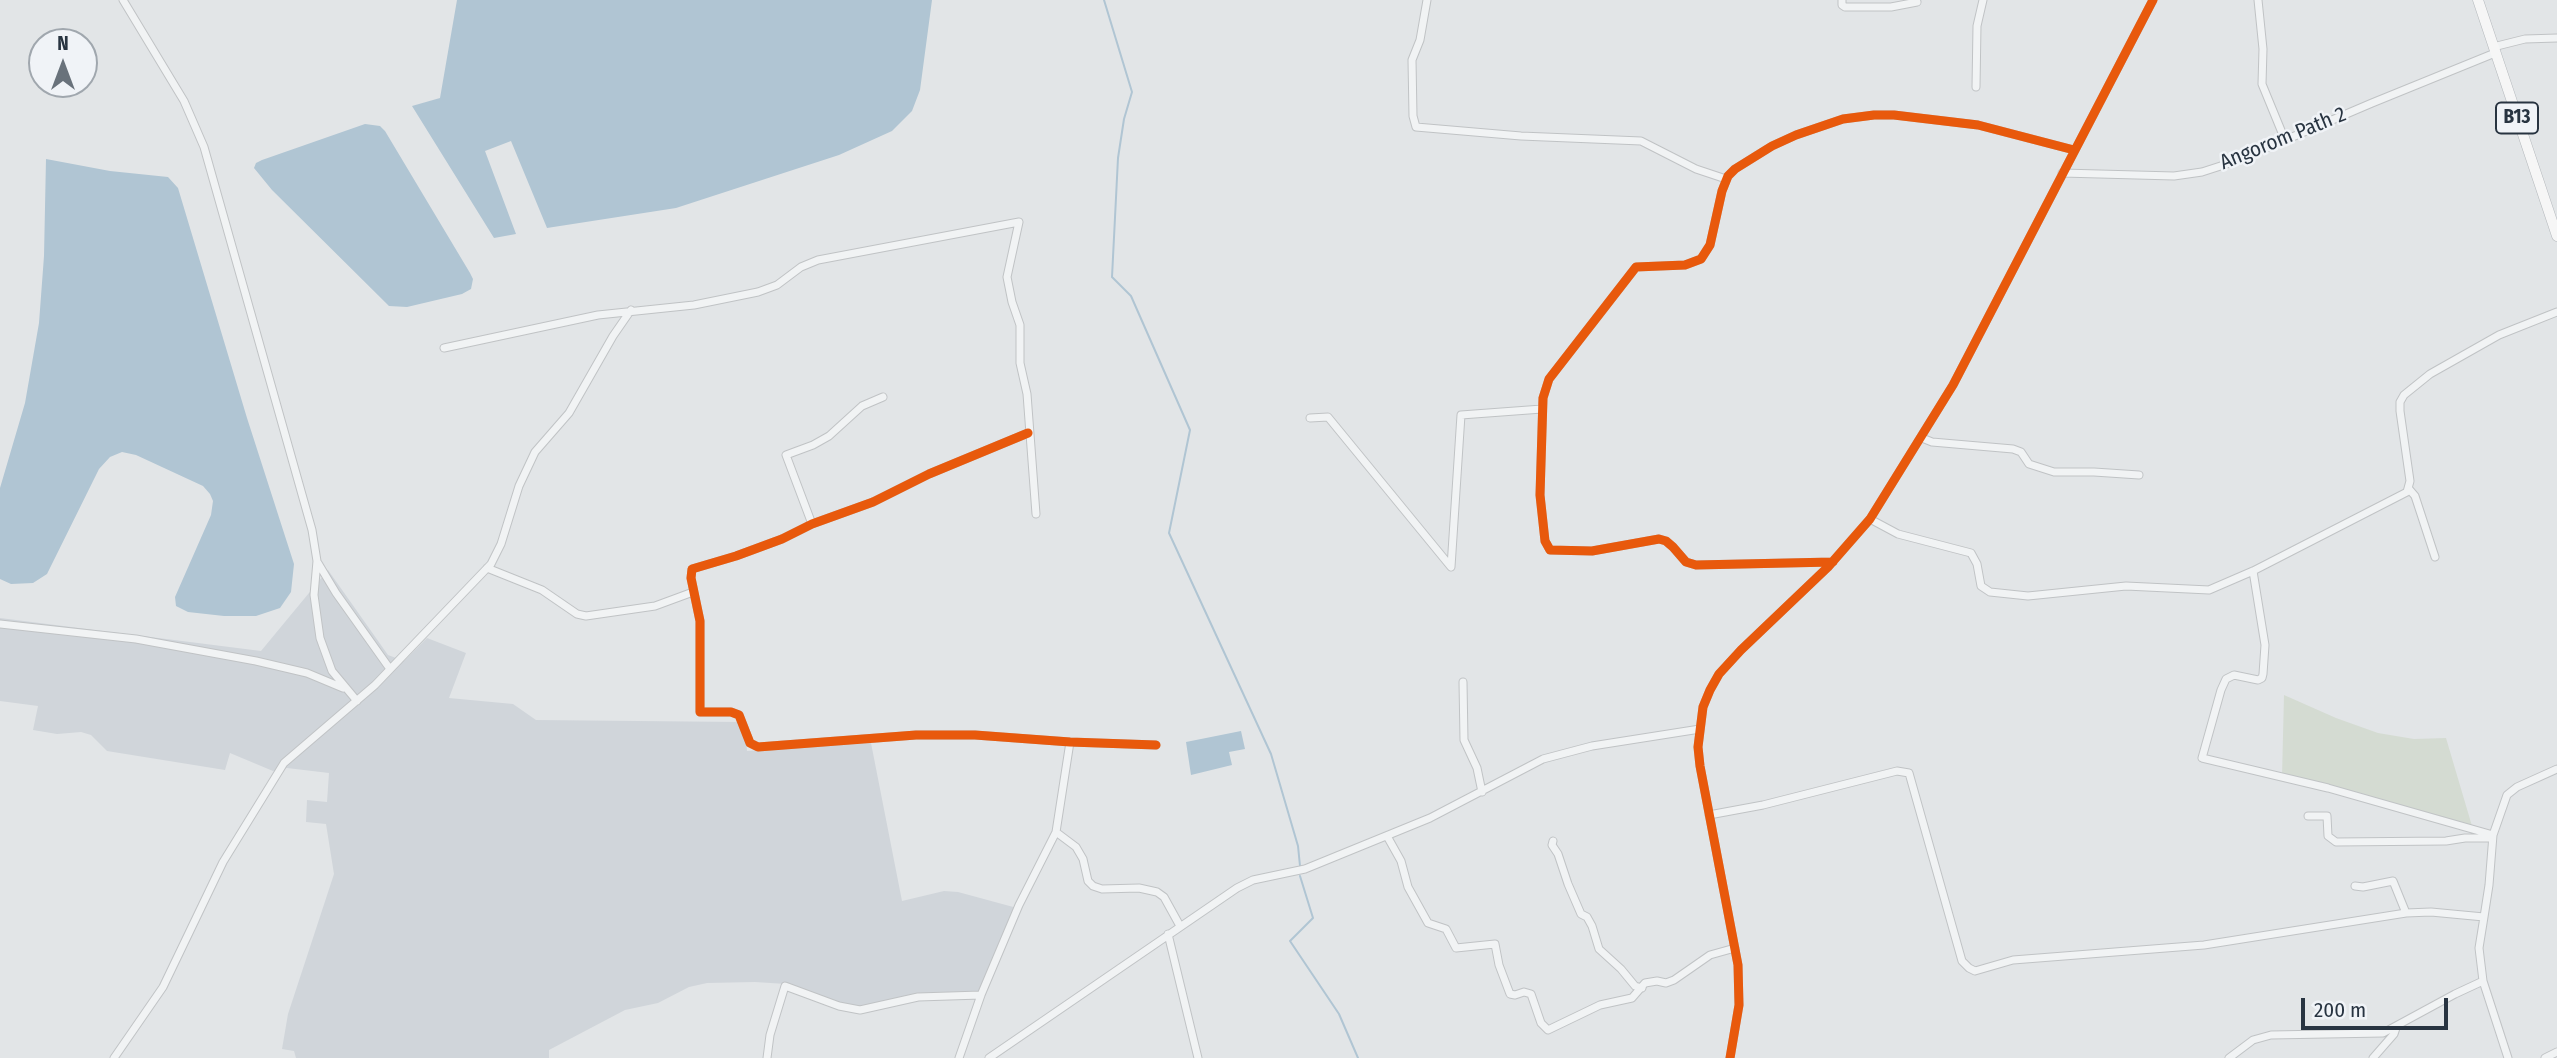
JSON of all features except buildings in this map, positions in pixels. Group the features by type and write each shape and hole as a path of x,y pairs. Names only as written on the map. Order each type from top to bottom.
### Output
{"highway":[{"name":"B13","path":"2478,0 2557,236"}],"street":[{"path":"122,0 184,101 204,147 312,530 317,561 314,595 320,638 332,671 357,701"},
{"path":"1427,0 1420,40 1412,60 1416,127 1641,142 1696,169 1726,178"},
{"path":"1842,0 1845,7 1891,7 1917,2"},
{"path":"1976,87 1977,26 1983,0"},
{"path":"1730,1058 1739,995 1735,948 1700,766 1703,707 1719,674 1833,562 1870,519 1922,438 1953,385 2153,0"},
{"path":"2258,0 2263,48 2260,78 2285,140"},
{"name":"Angorom Path 2","path":"2062,173 2162,176 2190,174 2236,161 2494,50 2525,39 2557,38"},
{"path":"1833,562 1696,565 1686,562 1666,541 1658,539 1592,551 1549,550 1545,541 1540,495 1542,409 1549,379 1636,267 1685,265 1698,261 1710,244 1726,178 1735,169 1796,135 1843,119 1874,115 1978,125 2074,150"},
{"path":"444,348 631,310 694,304 758,292 777,285 801,267 818,260 1018,222 1007,277 1020,325 1020,363 1027,394 1036,514"},
{"path":"114,1058 163,987 223,862 271,781 296,751 357,701 390,669 487,568 497,554 515,496 535,452 569,412 612,336 631,310"},
{"path":"2435,557 2415,496 2409,489 2400,402 2404,395 2430,374 2499,335 2557,312"},
{"path":"812,524 786,455 830,436 862,406 884,397"},
{"path":"1310,418 1328,417 1451,567 1461,415 1542,409"},
{"path":"1028,433 929,474 873,502 812,524 758,548 692,569 690,572 693,592 700,621 700,712 731,712 739,715 753,746 916,735 975,735 1156,745"},
{"path":"1922,438 1932,442 2013,449 2021,452 2029,464 2054,472 2139,475"},
{"path":"1870,519 1898,534 1971,553 1977,564 1982,588 1999,594 2028,596 2126,586 2201,591 2253,571 2382,506 2409,489"},
{"path":"317,561 336,593 390,669"},
{"path":"487,568 542,590 578,614 586,616 654,606 693,592"},
{"path":"2253,571 2265,645 2262,678 2252,680 2234,675 2226,678 2202,758 2328,788 2493,835"},
{"path":"0,624 136,639 256,661 307,673 344,688"},
{"path":"1463,682 1464,740 1477,768 1482,792"},
{"path":"989,1058 1168,934 1253,880 1305,869 1387,836 1430,818 1544,760 1592,746 1700,729"},
{"path":"959,1058 981,995 1020,905 1056,832 1070,742"},
{"path":"2508,1058 2483,981 2479,948 2489,885 2493,835 2503,803 2512,790 2557,769"},
{"path":"1709,815 1763,805 1896,771 1909,773 1962,961 1975,971 2013,960 2204,945 2406,913 2431,912 2483,917"},
{"path":"2308,816 2327,816 2329,836 2336,842 2446,841 2489,838 2493,835"},
{"path":"1056,832 1076,847 1083,859 1088,881 1093,886 1102,889 1139,888 1157,892 1164,898 1180,926"},
{"path":"1387,836 1401,861 1408,887 1428,923 1446,929 1456,948 1495,944 1499,965 1510,994 1531,994 1541,1023 1548,1030 1600,1005 1632,998 1646,983 1666,983 1674,980 1710,955 1735,948"},
{"path":"1553,841 1552,845 1558,854 1568,884 1581,914 1587,917 1592,926 1599,949 1635,986 1642,988"},
{"path":"2355,886 2393,881 2406,913"},
{"path":"1168,934 1198,1058"},
{"path":"2229,1058 2253,1040 2271,1035 2374,1033 2396,1028 2483,981"},
{"path":"767,1058 770,1035 785,986 839,1006 860,1010 918,996 981,995"},
{"path":"2373,1058 2396,1028"},
{"path":"2544,1058 2557,1052"}],"shaded area":[{"path":"328,570 388,655 404,661 427,638 466,653 449,698 513,704 536,720 739,722 747,751 871,743 902,901 944,891 958,892 1017,908 980,993 915,994 864,1007 847,1006 786,984 707,983 689,987 658,1003 625,1010 549,1050 549,1058 296,1058 294,1051 282,1049 288,1014 334,874 326,824 306,822 307,800 327,802 329,773 287,768 273,771 230,753 225,770 107,751 91,735 81,732 57,734 33,730 38,706 0,701 0,618 261,651"},
{"path":"2284,695 2378,733 2414,739 2446,738 2472,826 2282,777"}],"water":[{"path":"457,0 932,0 920,90 912,111 892,131 839,155 676,208 547,228 511,141 485,151 516,234 494,238 412,106 440,98"},
{"path":"365,124 380,126 385,131 470,273 473,279 471,289 462,294 407,307 389,306 272,190 254,168 256,163 262,160"},
{"path":"46,159 110,171 168,177 178,188 294,564 291,592 280,608 256,616 224,616 188,612 176,606 175,597 211,515 213,501 203,486 136,455 122,452 110,457 99,469 47,574 33,583 11,584 0,579 0,488 25,403 39,323 44,256"},
{"path":"1241,731 1245,749 1229,752 1232,765 1191,775 1186,742"}],"waterway":[{"path":"1104,0 1132,92 1124,119 1118,158 1112,277 1131,296 1190,430 1169,533 1271,754 1298,846 1300,866"},
{"path":"1300,876 1313,918 1290,941 1339,1014 1358,1058"}],"cycle path":[{"path":"1730,1058 1739,1005 1738,965 1700,766 1698,747 1703,707 1719,674 1828,567 1870,519 1953,385 2153,0"},
{"path":"1833,562 1696,565 1686,562 1666,541 1659,539 1592,551 1550,550 1545,541 1540,495 1543,398 1549,379 1636,267 1685,265 1701,259 1710,245 1728,176 1772,146 1796,135 1843,119 1894,115 1978,125 2074,150"},
{"path":"1028,433 782,539 692,569 691,578 700,621 700,712 731,712 739,715 750,743 758,747 916,735 975,735 1156,745"}]}
